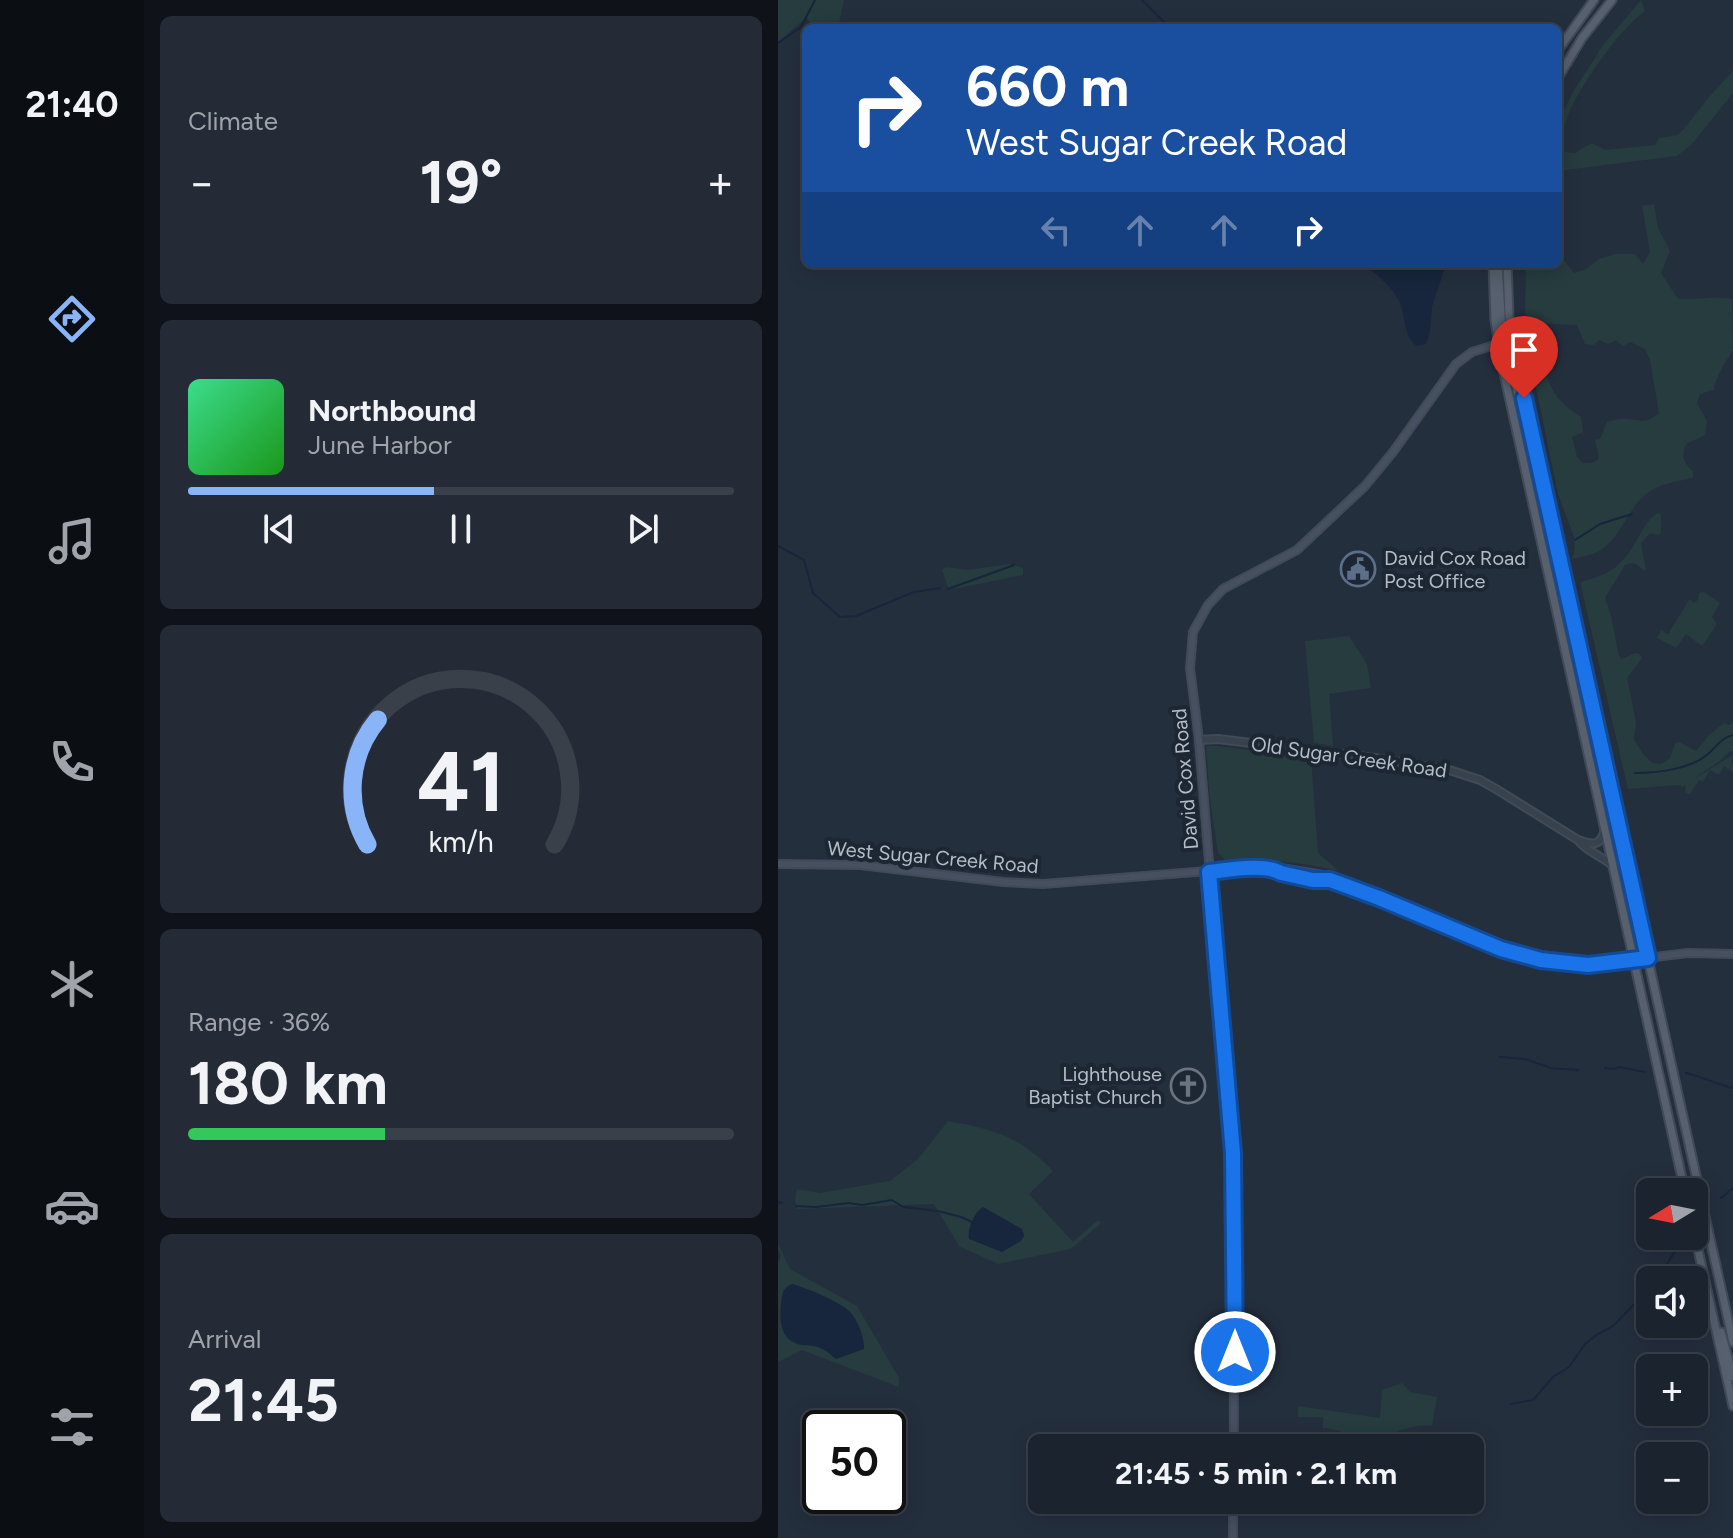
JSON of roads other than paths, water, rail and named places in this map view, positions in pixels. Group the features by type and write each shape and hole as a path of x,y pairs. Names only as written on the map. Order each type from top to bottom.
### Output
{"main road":[{"path":"1562,44 1594,0"},
{"path":"1562,71 1582,38 1612,0"},
{"path":"1496,268 1502,331 1506,339 1512,341"},
{"path":"1496,268 1494,306 1498,344 1682,1178"},
{"path":"1507,268 1512,341 1536,456 1733,1342"},
{"path":"1498,344 1508,352 1536,456"},
{"name":"David Cox Road","path":"1234,1434 1233,1153 1190,649 1196,626 1208,605 1223,589 1306,543 1378,471 1456,364 1472,352 1498,344"},
{"name":"West Sugar Creek Road","path":"778,864 860,865 1031,884 1281,868 1323,875 1519,955 1577,965 1688,953 1733,954"},
{"path":"1698,1250 1733,1406"},
{"path":"1709,1300 1720,1326 1733,1377"},
{"path":"1233,1514 1233,1538"}],"street":[{"name":"Old Sugar Creek Road","path":"1199,740 1218,739 1449,770 1496,789 1578,840 1613,867"},
{"path":"1578,840 1595,843 1602,839 1605,830"}],"water":[{"path":"1368,268 1445,268 1432,307 1426,344 1417,346 1412,342 1396,296"},
{"path":"983,1207 1022,1229 1024,1236 1021,1241 1002,1252 969,1239 972,1222"},
{"path":"792,1284 847,1309 858,1325 864,1349 836,1359 816,1346 790,1340 783,1330 780,1311 783,1292"}],"waterway":[{"path":"803,24 815,0"},
{"path":"1142,0 1166,24"},
{"path":"778,43 802,25"},
{"path":"1575,540 1600,524 1632,514"},
{"path":"778,546 804,560 813,593 840,617 856,616 914,592 940,588"},
{"path":"948,589 1014,565"},
{"path":"1635,773 1683,767 1701,759 1722,740 1733,735"},
{"path":"1500,1057 1525,1059 1551,1068 1578,1070"},
{"path":"1605,1068 1645,1072"},
{"path":"1686,1073 1733,1088"},
{"path":"1721,1198 1733,1188"},
{"path":"796,1206 862,1205 892,1200 903,1207 938,1211 974,1223"},
{"path":"778,1202 782,1203"},
{"path":"1666,1266 1676,1250"},
{"path":"1511,1404 1533,1400 1553,1377 1569,1367 1585,1344 1613,1326 1636,1302"}],"place":[{"name":"David Cox Road Post Office","path":"1358,569"},
{"name":"Lighthouse Baptist Church","path":"1188,1086"}]}
